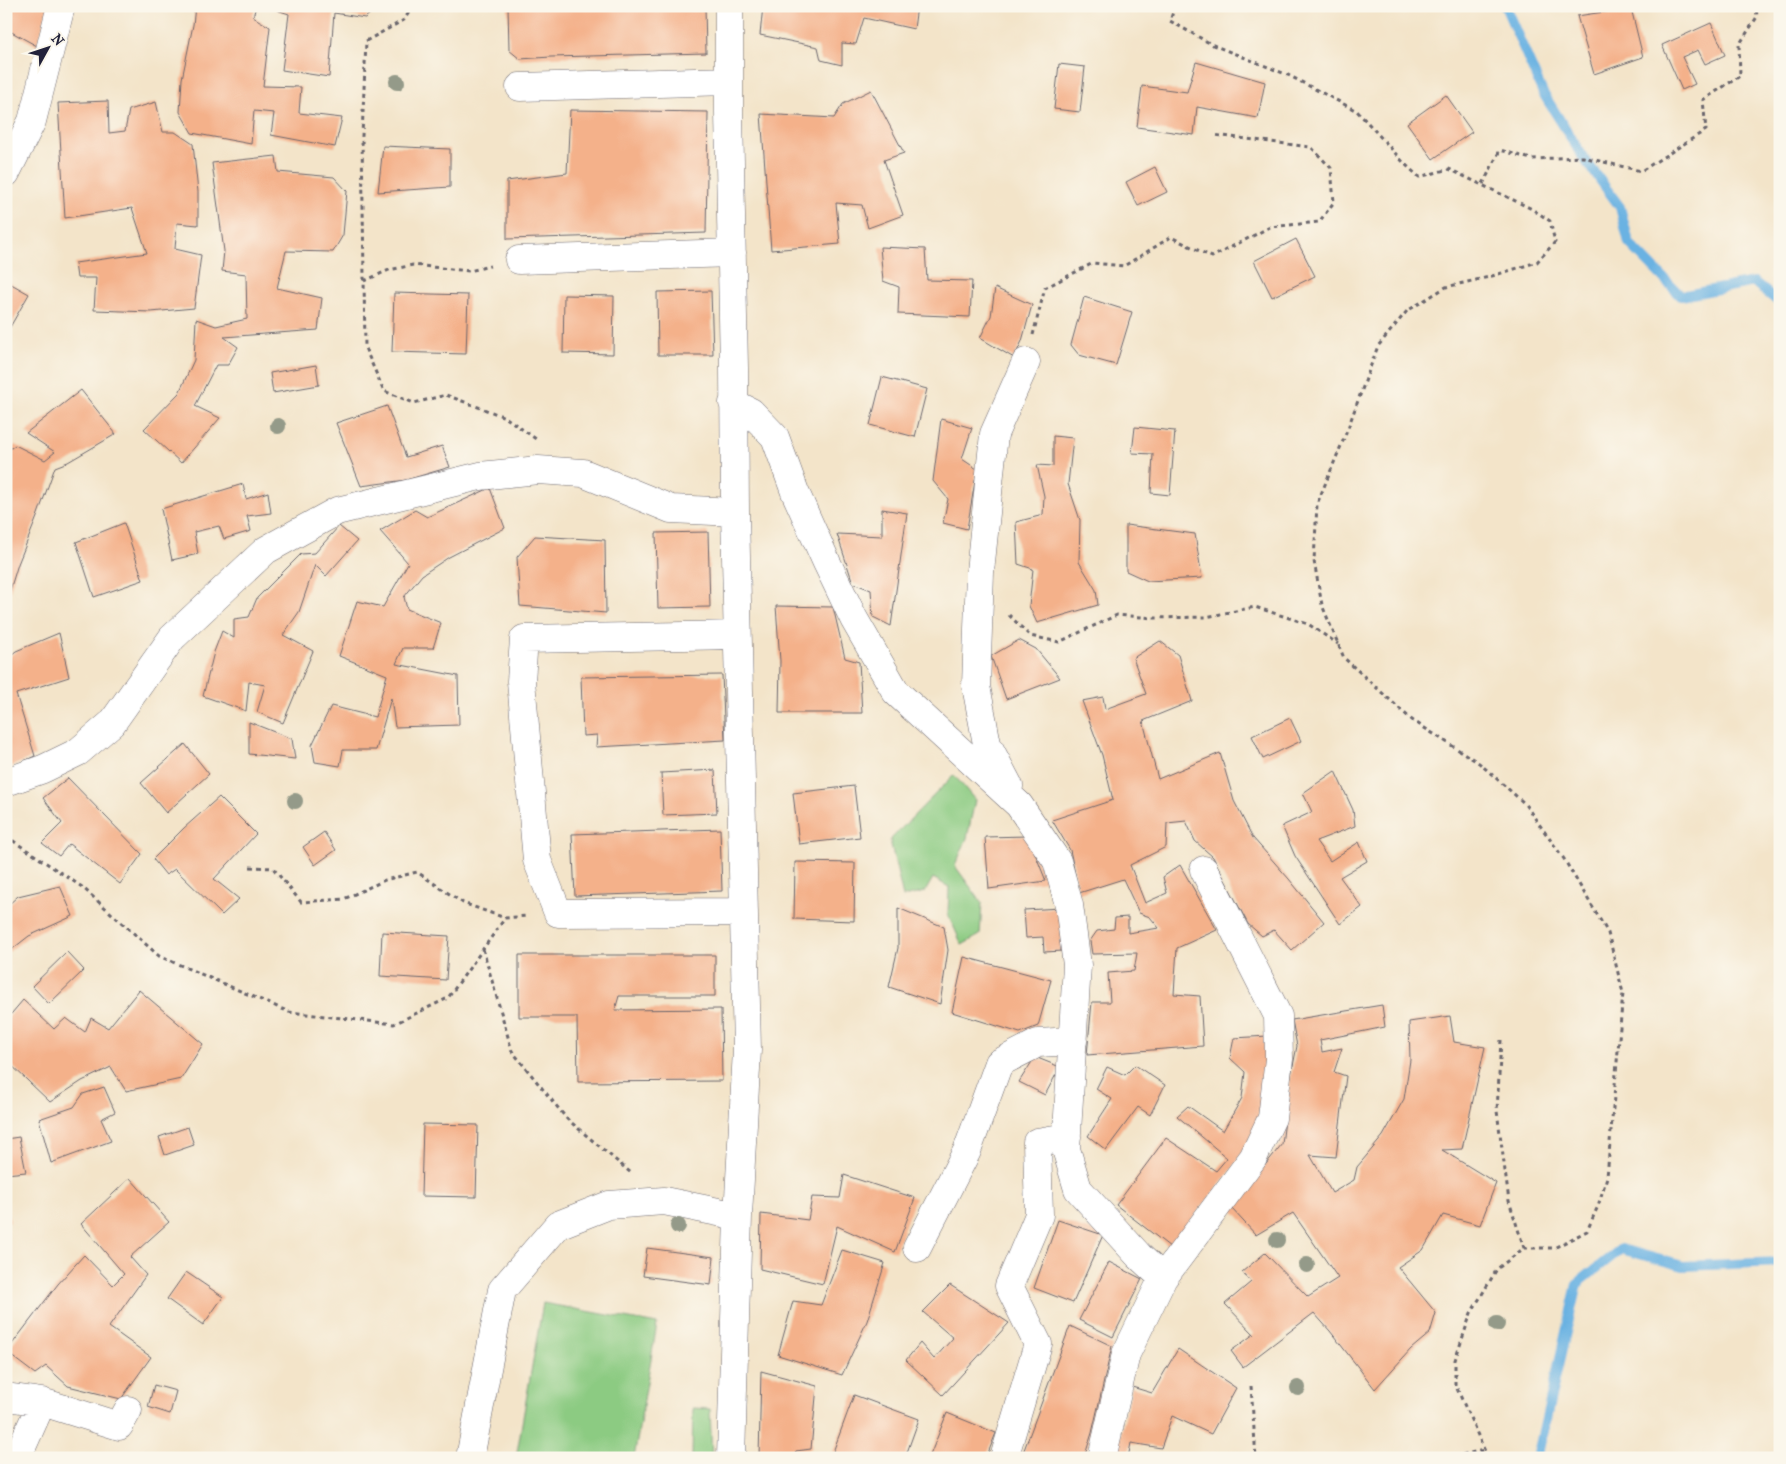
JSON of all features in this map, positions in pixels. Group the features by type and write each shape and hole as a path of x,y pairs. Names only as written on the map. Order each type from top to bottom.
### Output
{"street":[{"path":"6,173 32,121 61,6"},
{"path":"729,6 733,402 747,1050 738,1216 731,1458"},
{"path":"520,87 729,81"},
{"path":"520,260 732,253"},
{"path":"1026,362 994,434 981,554 976,686 987,744 1020,805 1056,862 1069,905 1077,965 1066,1149 1078,1188 1139,1256 1163,1278"},
{"path":"733,402 751,412 775,437 795,492 827,563 854,619 896,692 1020,805"},
{"path":"6,782 78,752 112,723 172,638 266,550 337,511 480,476 538,470 583,473 671,509 735,512"},
{"path":"738,635 524,639 521,681 537,860 558,913 744,912"},
{"path":"1102,1458 1126,1354 1163,1278 1253,1158 1272,1118 1279,1059 1278,1016 1204,870"},
{"path":"918,1248 967,1151 1000,1063 1038,1043 1073,1041"},
{"path":"1004,1458 1038,1344 1009,1286 1039,1215 1038,1142 1067,1137"},
{"path":"470,1458 502,1290 558,1225 609,1205 664,1201 738,1216"},
{"path":"6,1397 42,1402 119,1426 128,1410"},
{"path":"17,1458 42,1402"}],"path":[{"path":"413,6 404,20 366,40 362,136 366,348 384,391 414,404 446,395 505,417 536,440"},
{"path":"1175,6 1170,20 1204,40 1288,75 1358,111 1405,164 1420,177 1449,168 1483,184 1532,208 1550,221 1556,242 1537,262 1489,277 1446,287 1407,311 1378,346 1345,436 1317,504 1314,561 1322,605 1344,658 1412,720 1479,763 1524,803 1564,859 1608,933 1623,993 1606,1177 1598,1206 1587,1231 1554,1248 1524,1248 1497,1269 1471,1312 1455,1360 1455,1384 1488,1458"},
{"path":"1483,184 1500,150 1531,159 1583,157 1641,171 1706,130 1703,100 1740,76 1739,45 1757,17 1756,6"},
{"path":"1026,362 1045,288 1077,271 1093,263 1124,266 1171,237 1212,257 1270,227 1319,222 1334,202 1331,168 1311,147 1214,135"},
{"path":"364,281 389,270 413,265 469,270 520,260"},
{"path":"1005,612 1030,636 1059,642 1117,615 1154,618 1206,616 1255,607 1308,624 1339,644"},
{"path":"6,836 82,887 159,956 289,1012 394,1024 448,998 504,918"},
{"path":"250,867 273,868 302,902 344,899 385,880 417,872 463,903 504,918 558,913"},
{"path":"482,949 512,1051 567,1119 664,1201"},
{"path":"1501,1040 1497,1111 1509,1200 1524,1248"},
{"path":"1251,1386 1256,1458"},
{"path":"1447,1458 1484,1450"}],"green space":[{"path":"954,775 975,800 967,838 955,866 982,903 980,935 962,945 948,914 949,887 933,878 925,892 903,897 890,840"},
{"path":"543,1303 657,1324 634,1458 516,1458"},
{"path":"693,1408 710,1409 712,1458 692,1458"}],"building":[{"path":"6,6 49,6 37,46 6,29"},
{"path":"195,6 256,6 253,17 270,27 263,86 301,87 299,113 342,118 335,147 271,135 274,113 254,111 251,144 192,133 180,112 182,79"},
{"path":"278,6 379,6 365,18 334,13 329,77 282,70 289,14 277,10"},
{"path":"508,6 705,6 706,53 520,59 509,50"},
{"path":"763,6 917,6 914,29 864,18 856,44 842,43 842,65 821,60 818,47 760,35"},
{"path":"1631,8 1643,57 1594,74 1577,16"},
{"path":"1711,23 1725,55 1705,64 1698,50 1682,57 1695,84 1682,90 1662,45"},
{"path":"1196,62 1265,82 1258,118 1197,107 1194,135 1137,127 1142,86 1187,92"},
{"path":"1059,64 1085,67 1080,112 1054,109"},
{"path":"871,90 904,153 884,160 903,215 868,228 862,205 836,203 840,244 771,250 761,114 834,118 843,104"},
{"path":"1446,95 1472,132 1433,159 1407,123"},
{"path":"108,101 109,133 125,131 129,110 156,102 163,132 175,132 193,144 198,192 198,225 177,223 175,249 201,255 194,308 151,312 94,310 96,278 77,278 75,263 147,253 132,208 65,218 58,103"},
{"path":"570,110 708,112 706,233 507,239 507,181 567,173"},
{"path":"383,146 450,149 450,187 378,192"},
{"path":"276,156 278,172 334,177 347,191 343,235 333,252 286,251 277,288 322,298 318,330 224,337 238,347 228,365 216,365 195,406 220,418 181,463 144,429 179,393 194,360 196,319 216,326 247,319 246,274 222,271 224,251 212,163"},
{"path":"1155,167 1167,192 1138,206 1126,182"},
{"path":"1296,239 1315,276 1272,297 1254,261"},
{"path":"880,247 925,249 927,280 972,281 970,317 898,314 899,287 883,281"},
{"path":"6,281 29,294 6,334"},
{"path":"995,288 1032,305 1022,341 1014,358 980,338 991,316"},
{"path":"711,291 713,355 658,355 657,292"},
{"path":"394,293 468,295 466,354 392,352"},
{"path":"564,295 614,296 613,354 563,353"},
{"path":"1084,297 1132,312 1116,365 1079,355 1071,345"},
{"path":"316,365 319,385 273,393 270,373"},
{"path":"882,377 927,389 915,437 870,425"},
{"path":"81,390 116,434 68,462 55,467 18,564 6,603 6,452 15,445 45,460 55,452 26,433"},
{"path":"387,406 406,457 442,446 450,467 406,480 361,486 336,423"},
{"path":"941,419 972,428 962,459 977,469 967,529 943,523 948,499 933,481"},
{"path":"1135,427 1175,431 1170,495 1151,493 1153,454 1132,453"},
{"path":"1053,436 1073,438 1068,484 1080,520 1079,562 1096,590 1098,605 1037,623 1029,606 1033,569 1018,564 1016,522 1043,515 1044,496 1037,465 1053,466"},
{"path":"243,484 246,499 268,492 271,513 247,516 251,531 224,539 219,526 194,532 198,554 172,560 161,509"},
{"path":"490,488 505,528 449,557 422,575 404,597 407,609 441,623 433,648 403,648 396,664 458,676 459,725 395,727 391,698 376,750 343,750 340,766 315,762 312,745 331,706 375,717 387,675 339,656 357,601 383,607 408,563 380,531 415,510 427,517"},
{"path":"882,509 907,513 891,626 873,617 871,590 853,583 837,534 882,536"},
{"path":"124,523 143,580 94,597 76,542"},
{"path":"1126,525 1195,534 1202,578 1148,581 1126,571"},
{"path":"339,526 357,541 326,576 315,565 299,612 283,635 313,651 283,723 257,712 265,685 249,682 246,711 203,696 214,652 222,631 234,638 234,619 249,617 257,598 301,554 315,553"},
{"path":"708,532 710,607 658,608 656,533"},
{"path":"535,536 605,540 606,613 520,606 517,557"},
{"path":"776,606 833,607 845,658 859,662 862,713 779,713 780,661"},
{"path":"59,633 69,677 16,694 35,756 6,769 6,659 16,651"},
{"path":"1019,640 1036,649 1060,678 1006,699 991,656"},
{"path":"1160,641 1178,655 1192,701 1143,721 1158,779 1220,753 1234,801 1253,838 1324,922 1292,950 1274,930 1262,936 1248,924 1213,857 1195,841 1186,821 1167,823 1166,847 1130,865 1145,903 1167,893 1163,877 1180,865 1217,930 1177,948 1174,994 1200,996 1203,1046 1087,1055 1092,1002 1110,1002 1108,973 1134,971 1137,953 1092,954 1090,941 1097,931 1114,929 1115,918 1128,917 1128,933 1159,928 1150,917 1139,913 1123,879 1079,893 1070,850 1052,820 1113,800 1102,755 1082,701 1103,697 1105,709 1146,694 1133,658"},
{"path":"722,675 725,740 596,747 597,735 583,736 581,677"},
{"path":"1290,718 1301,741 1263,759 1252,736"},
{"path":"249,722 292,739 295,759 249,754"},
{"path":"185,744 209,774 166,813 141,783"},
{"path":"715,770 717,813 663,815 661,773"},
{"path":"1335,771 1353,810 1355,826 1316,841 1330,861 1359,842 1367,861 1340,877 1362,907 1340,924 1295,856 1282,826 1312,812 1303,793"},
{"path":"68,778 142,854 120,884 69,844 59,856 42,843 62,823 43,798"},
{"path":"854,786 860,837 799,844 793,793"},
{"path":"219,797 256,834 214,879 239,899 222,915 175,869 166,875 153,859"},
{"path":"720,829 722,891 575,896 572,834"},
{"path":"324,832 336,850 315,865 303,847"},
{"path":"1028,836 1046,881 989,889 985,837"},
{"path":"795,862 855,863 854,921 794,919"},
{"path":"60,886 73,916 29,936 6,954 6,907 18,896"},
{"path":"898,908 944,927 948,950 940,1004 889,987 898,948"},
{"path":"1061,908 1063,951 1044,952 1043,937 1026,938 1024,910"},
{"path":"382,932 449,936 446,980 380,976"},
{"path":"67,952 84,970 49,1004 32,986"},
{"path":"519,955 715,955 715,996 619,996 615,1010 721,1009 722,1081 578,1082 577,1017 519,1017"},
{"path":"964,957 1051,980 1038,1026 1020,1033 952,1012"},
{"path":"139,990 203,1044 181,1079 126,1091 111,1067 82,1081 50,1102 6,1060 6,1020 23,1000 54,1029 66,1018 85,1032 91,1018 108,1028"},
{"path":"1382,1005 1385,1027 1320,1040 1322,1052 1342,1048 1334,1072 1346,1076 1336,1157 1310,1155 1332,1193 1354,1180 1357,1167 1383,1136 1404,1099 1410,1060 1409,1022 1450,1016 1454,1042 1485,1047 1462,1149 1442,1150 1496,1183 1480,1225 1443,1215 1423,1250 1398,1267 1436,1313 1430,1333 1411,1349 1375,1389 1314,1313 1243,1367 1231,1351 1254,1334 1225,1304 1251,1282 1242,1272 1265,1253 1308,1297 1338,1278 1293,1213 1256,1235 1231,1208 1282,1144 1290,1081 1297,1046 1292,1020"},
{"path":"1268,1036 1265,1078 1257,1129 1233,1168 1170,1247 1116,1205 1166,1138 1216,1171 1227,1158 1177,1116 1188,1106 1223,1131 1242,1098 1245,1072 1230,1058 1234,1038"},
{"path":"1035,1057 1060,1067 1045,1095 1019,1082"},
{"path":"1135,1065 1165,1085 1150,1115 1138,1107 1106,1150 1088,1136 1112,1099 1096,1089 1107,1067 1125,1075"},
{"path":"104,1087 115,1112 101,1119 111,1141 51,1163 39,1119 74,1107 83,1094"},
{"path":"423,1124 478,1125 476,1197 421,1196"},
{"path":"188,1127 194,1145 165,1155 159,1137"},
{"path":"19,1137 26,1172 6,1174 6,1139"},
{"path":"844,1175 915,1198 895,1252 837,1226 823,1284 760,1269 761,1214 808,1220 812,1197 840,1198"},
{"path":"130,1178 169,1222 130,1257 146,1275 109,1327 151,1357 121,1399 68,1386 46,1366 35,1374 6,1352 58,1284 84,1255 113,1285 124,1274 81,1224"},
{"path":"7,1210 10,1222 6,1222"},
{"path":"1058,1220 1103,1235 1073,1303 1034,1288"},
{"path":"647,1248 714,1257 711,1285 643,1276"},
{"path":"842,1250 885,1263 867,1321 842,1375 778,1355 793,1301 821,1305"},
{"path":"1109,1262 1142,1279 1113,1337 1079,1320"},
{"path":"186,1272 223,1297 203,1325 167,1299"},
{"path":"950,1285 1009,1323 943,1395 906,1360 920,1343 934,1359 953,1338 923,1312"},
{"path":"1070,1326 1112,1346 1092,1433 1084,1458 1021,1458"},
{"path":"1178,1349 1236,1388 1211,1434 1172,1416 1161,1448 1131,1443 1128,1458 1115,1458 1132,1387 1152,1393"},
{"path":"761,1371 817,1386 811,1449 796,1451 794,1458 759,1458"},
{"path":"154,1385 176,1391 170,1414 148,1407"},
{"path":"854,1395 919,1419 905,1458 847,1458 833,1452"},
{"path":"947,1413 996,1433 986,1458 929,1458"}],"waterway":[{"path":"1505,6 1543,93 1583,157 1620,207 1629,243 1681,296 1754,282 1780,303"},
{"path":"1537,1458 1577,1284 1621,1249 1683,1266 1780,1262"}]}
